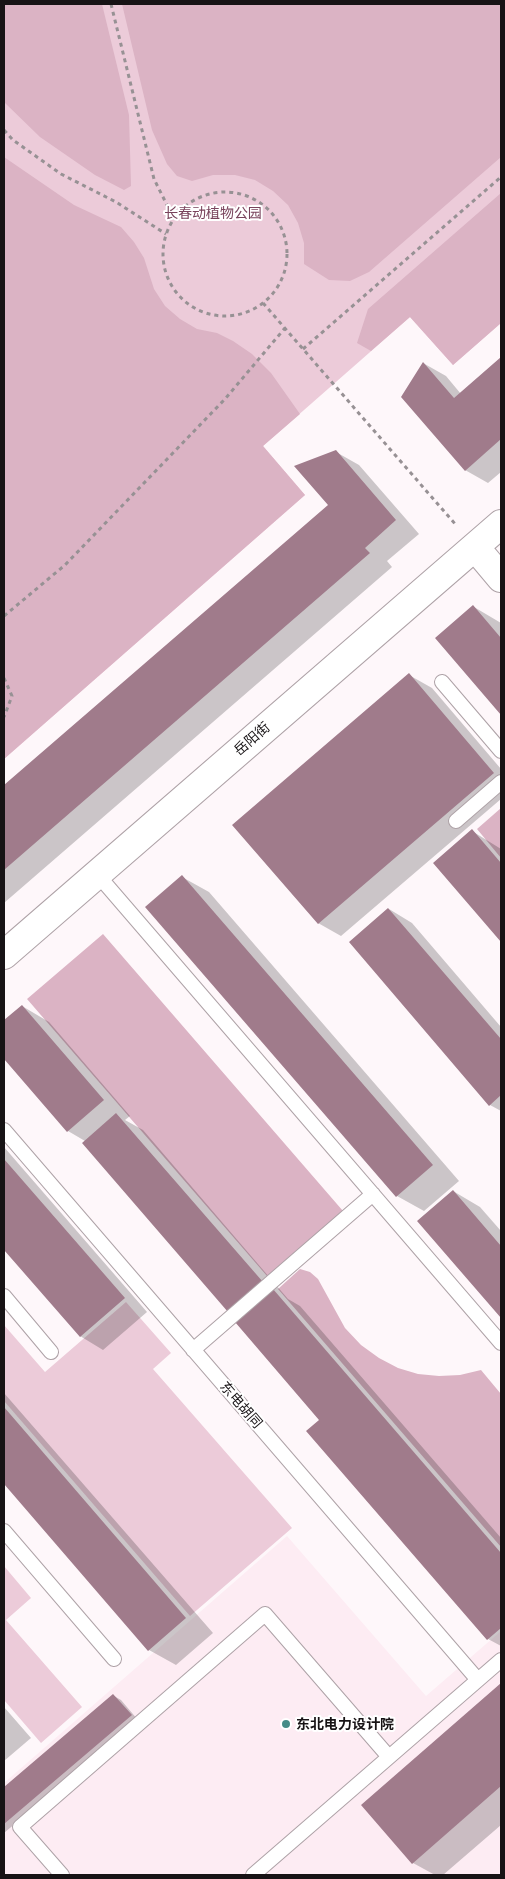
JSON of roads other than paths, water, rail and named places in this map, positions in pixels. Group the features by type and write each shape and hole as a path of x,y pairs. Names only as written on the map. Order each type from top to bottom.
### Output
{"street":[{"name":"岳阳街","path":"4,955 501,524"},
{"path":"474,547 501,578"}],"lane":[{"path":"442,682 501,751"},
{"path":"456,821 501,782"},
{"path":"97,874 501,1343"},
{"name":"东电胡同","path":"4,1130 478,1680"},
{"path":"193,1350 373,1194"},
{"path":"4,1296 51,1352"},
{"path":"4,1532 114,1659"},
{"path":"62,1875 20,1827 265,1614 389,1757"},
{"path":"252,1875 501,1660"}],"place":[{"name":"东北电力设计院","path":"286,1724"}],"park label":[{"name":"长春动植物公园","path":"213,213"}]}
